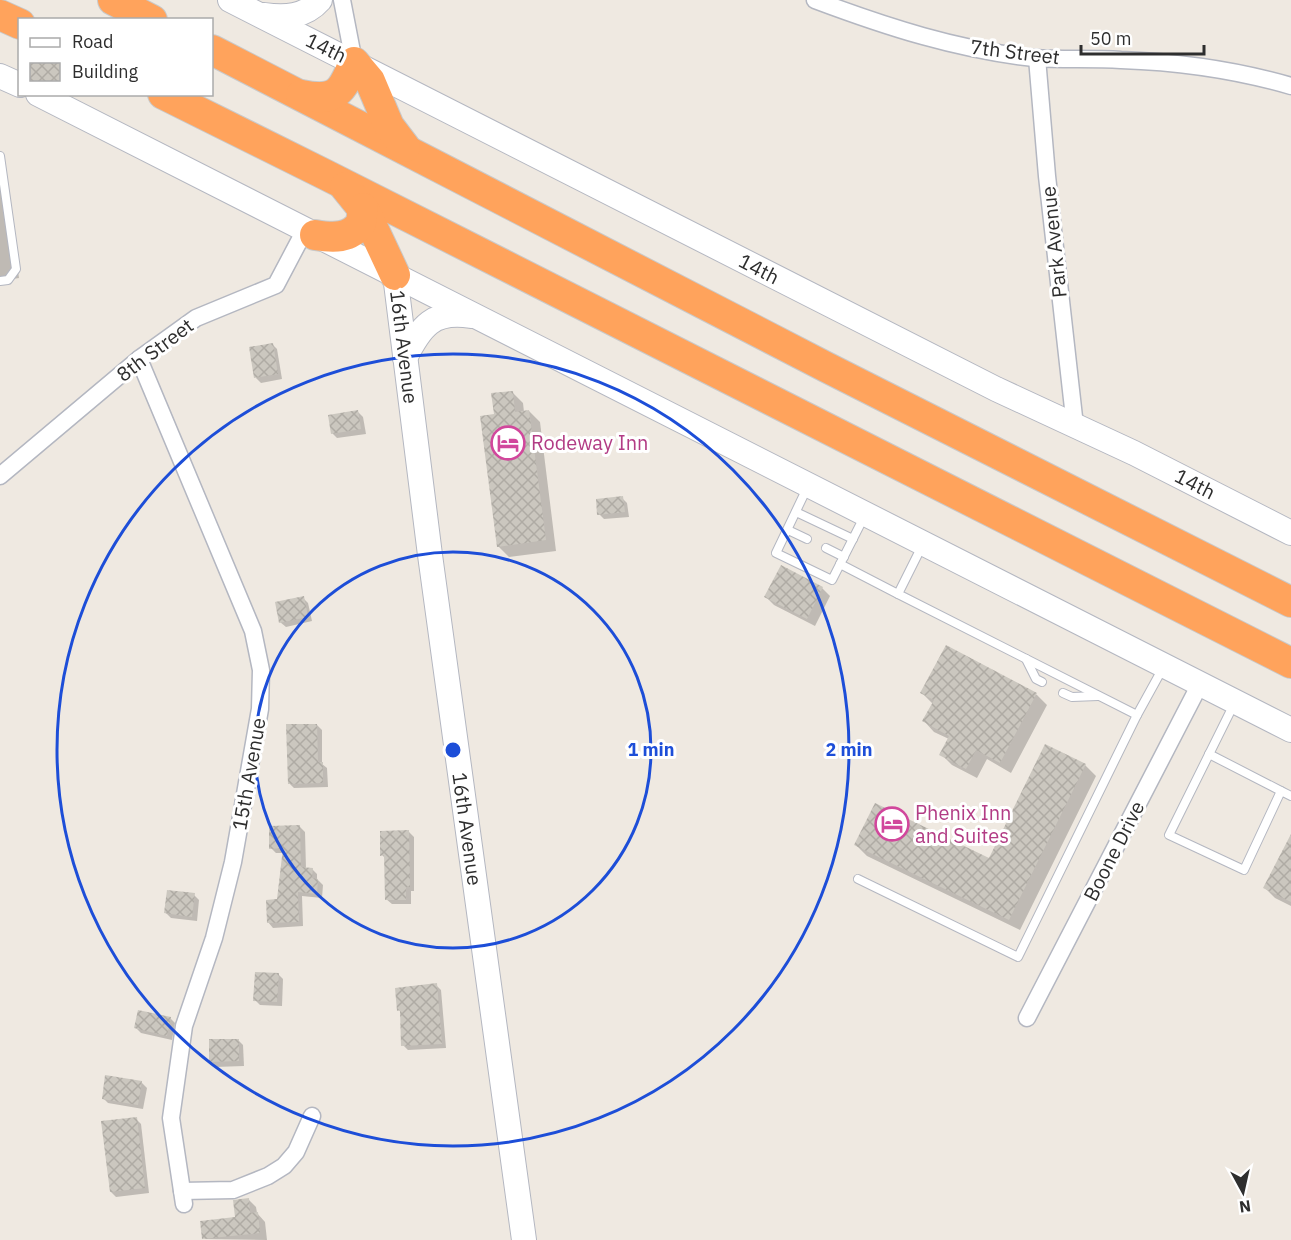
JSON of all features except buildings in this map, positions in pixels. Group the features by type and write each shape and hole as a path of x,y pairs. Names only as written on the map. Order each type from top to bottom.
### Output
{"highway":[{"path":"113,0 148,18"},
{"path":"0,15 18,23"},
{"path":"213,51 826,367 1291,602"},
{"path":"301,95 317,97 339,92 354,62 370,81 391,130 408,150"},
{"path":"167,96 1291,663"},
{"path":"340,182 363,208 395,275"},
{"path":"310,233 331,237 350,233 362,223 363,208"},
{"path":"395,275 408,237 419,233 447,236"}],"street":[{"name":"14th","path":"230,0 996,389 1134,453 1291,533"},
{"path":"258,14 284,17 297,15 308,10 320,0"},
{"path":"342,0 354,62"},
{"name":"7th Street","path":"815,0 893,28 949,44 986,51 1037,58 1159,62 1235,71 1291,86"},
{"name":"Park Avenue","path":"1037,58 1047,176 1076,426"},
{"path":"42,96 1291,730"},
{"name":"8th Street","path":"0,476 139,359 196,318 276,285 310,233"},
{"name":"16th Avenue","path":"395,275 446,672 524,1240"},
{"path":"405,358 419,332 432,320 449,314 478,318"},
{"name":"15th Avenue","path":"139,359 254,631 261,670 260,710 233,862 214,938 184,1026 171,1118 183,1198 233,1190 268,1176 284,1166 296,1152 312,1116"},
{"name":"Boone Drive","path":"1027,1018 1200,684"}],"lane":[{"path":"0,156 16,269 8,280 0,281"},
{"path":"809,486 776,553 832,580 865,514"},
{"path":"796,512 853,539"},
{"path":"788,530 807,539"},
{"path":"898,594 923,544"},
{"path":"826,548 898,594 1137,715"},
{"path":"1025,658 1036,679 1042,682"},
{"path":"858,879 1018,957 1137,715 1164,666"},
{"path":"1063,693 1072,697 1100,696"},
{"path":"1235,702 1170,835 1244,870 1281,791"},
{"path":"1209,754 1291,796"}],"place":[{"name":"Rodeway Inn","path":"508,443"},
{"name":"Phenix Inn and Suites","path":"892,824"}]}
